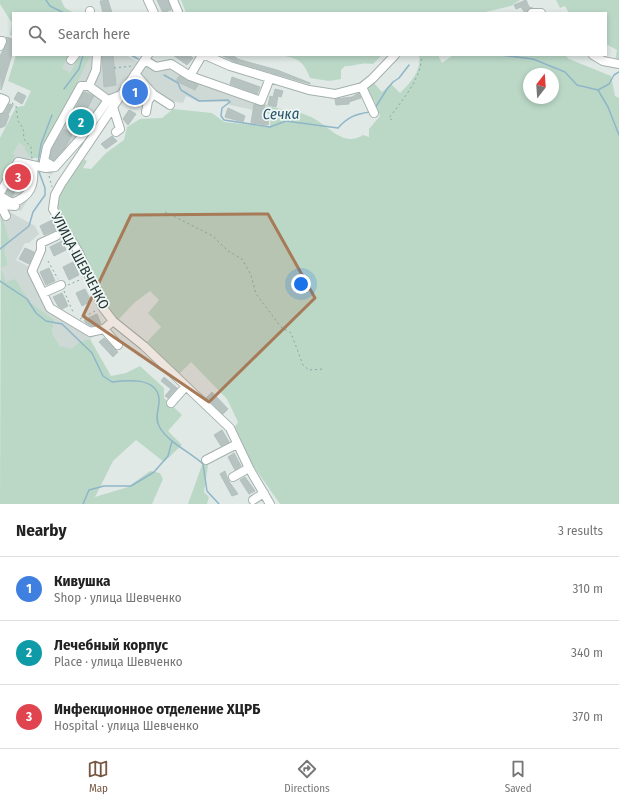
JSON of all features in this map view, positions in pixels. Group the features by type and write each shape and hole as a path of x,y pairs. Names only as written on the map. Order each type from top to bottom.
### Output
{"street":[{"path":"148,0 154,12"},
{"path":"173,0 178,12"},
{"path":"0,41 2,41 0,46"},
{"path":"89,86 96,70 97,56"},
{"path":"190,76 201,56"},
{"path":"207,56 230,66 309,90 335,94 362,87 372,80 394,56"},
{"path":"595,56 603,61 618,66"},
{"path":"146,57 156,67 171,64 190,76 261,101 270,78"},
{"name":"УЛИЦА ШЕВЧЕНКО","path":"146,57 55,195 52,209 79,253 103,308 113,321 144,346 230,428 249,468 270,504"},
{"path":"136,70 153,94 170,105"},
{"path":"55,167 44,161 47,147 81,86 89,86 108,100"},
{"path":"362,87 372,110"},
{"path":"146,112 148,101 153,94"},
{"path":"26,196 12,203 0,194 18,162 32,161 46,168 55,167 80,138 108,100 121,95"},
{"path":"0,98 5,100 0,109"},
{"path":"113,108 120,128 116,132"},
{"path":"6,216 1,206 18,206 22,204 34,184 32,161"},
{"path":"56,236 38,241 41,250 32,271 50,308 71,319 86,331 90,332 104,330 113,321"},
{"path":"43,294 62,286"},
{"path":"104,330 118,345"},
{"path":"171,404 186,386"},
{"path":"206,460 237,444"},
{"path":"233,477 249,468"},
{"path":"253,500 264,493"}],"path":[{"path":"392,120 389,118 408,92 421,68 421,56"},
{"path":"114,68 136,70"},
{"path":"12,103 16,106 18,121 23,128 24,139 31,147 32,161"},
{"path":"49,176 55,195"},
{"path":"165,212 213,236 228,251 242,260 251,276 256,294 280,327 290,333 303,365 309,370 323,369"},
{"path":"62,286 81,279"},
{"path":"80,319 103,308"}],"highlighted area":[{"path":"268,214 315,298 209,402 83,316 131,215"}],"shaded area":[{"path":"65,56 128,56 138,62 113,101 51,175 40,170 59,67"},
{"path":"147,63 170,67 190,78 268,105 268,113 230,105 227,102 200,102 186,96 183,103 169,101 157,92 140,74"},
{"path":"19,143 25,147 25,150 31,158 30,166 35,187 21,211 12,207 8,211 35,226 39,234 29,243 25,243 16,260 35,270 55,309 86,329 101,333 90,339 81,341 71,350 60,346 52,333 54,320 30,302 15,280 6,283 1,268 8,265 4,250 1,220 0,221 0,181 14,156 13,154"}],"green space":[{"path":"0,0 61,0 65,8 73,12 12,12 12,23 0,4"},
{"path":"181,0 520,0 511,6 485,12 186,12"},
{"path":"556,0 619,0 619,62 615,62 617,50 607,45 607,12 568,12 565,6 560,8"},
{"path":"12,23 12,36 10,35"},
{"path":"16,56 68,56 62,68 70,73 79,56 90,56 39,158 31,158 25,150 25,147 19,143 13,154 15,156 0,181 0,138 16,107 24,106 31,91 8,81"},
{"path":"286,56 381,56 373,64 365,63 345,66 341,70 341,79 329,81 310,78 308,72 302,64 291,57"},
{"path":"419,56 438,56 442,63 452,56 566,56 569,59 611,76 615,96 619,98 619,504 280,504 252,464 235,427 238,422 227,399 191,362 179,374 145,344 161,327 148,313 159,300 150,291 134,303 118,320 106,307 76,239 56,210 63,189 84,159 87,161 83,168 91,169 106,153 124,140 127,127 140,119 162,118 173,109 212,113 224,122 270,127 271,116 268,113 269,106 311,117 342,137 349,139 363,135 369,137 369,129 380,116 374,100 368,97 365,89 373,82 382,92 391,84 400,93 408,85 419,66"},
{"path":"1,220 3,220 9,240 4,250 8,265 1,268 6,282 15,279 30,302 54,320 52,333 60,346 71,349 81,341 90,339 111,376 126,373 140,366 164,388 164,398 182,415 168,431 182,445 164,462 136,440 113,461 95,497 128,487 150,471 160,473 163,479 152,504 0,504"},
{"path":"202,465 208,465 204,492 209,497 207,504 188,504"}],"building":[{"path":"108,0 112,12 103,12 100,1"},
{"path":"157,0 168,0 171,10 163,12"},
{"path":"526,0 529,7 533,8 524,12 521,7 516,9 514,5"},
{"path":"6,37 12,39 12,55 1,90 0,56 7,43"},
{"path":"102,56 113,56 116,85 104,87"},
{"path":"174,56 190,56 193,58 187,65"},
{"path":"223,56 233,56 237,59 277,70 310,84 235,62"},
{"path":"179,76 198,85 195,90 176,81"},
{"path":"232,77 260,87 257,94 230,84"},
{"path":"275,89 283,91 281,97 278,96 276,107 268,105 270,96 273,97"},
{"path":"18,92 26,96 22,104 14,99"},
{"path":"84,92 94,96 85,112 91,115 76,135 73,133 65,148 54,160 50,158 52,149 64,129 68,131 81,110 76,107"},
{"path":"359,93 361,98 349,102 349,104 336,105 335,99 352,97"},
{"path":"9,104 13,105 8,115 9,116 5,126 0,128 0,114 5,112"},
{"path":"254,104 260,106 265,105 262,116 269,117 268,125 251,123"},
{"path":"228,108 245,116 243,122 225,117"},
{"path":"129,110 136,114 128,125 123,119"},
{"path":"112,136 117,141 106,149 101,144"},
{"path":"21,168 28,170 22,180 25,182 20,190 17,188 12,197 6,193"},
{"path":"52,220 56,230 44,235 40,226"},
{"path":"62,241 66,250 54,256 50,247"},
{"path":"25,248 34,252 29,264 19,259"},
{"path":"73,262 79,275 69,280 63,267"},
{"path":"49,268 55,281 46,285 40,272"},
{"path":"85,289 91,301 82,306 76,293"},
{"path":"62,293 68,306 62,309 58,306 53,297"},
{"path":"97,314 101,324 91,326 84,320"},
{"path":"104,338 118,352 113,357 99,342"},
{"path":"164,377 177,388 168,398 165,396 171,389 161,381"},
{"path":"212,392 228,409 223,414 206,398"},
{"path":"222,430 229,442 221,446 214,435"},
{"path":"234,453 241,466 235,470 228,457"},
{"path":"225,471 228,480 238,494 232,496 220,474"},
{"path":"245,477 255,491 249,494 240,480"}],"waterway":[{"path":"46,0 50,6 62,12"},
{"path":"64,89 79,69 83,56"},
{"name":"Сечка","path":"133,56 138,59"},
{"name":"Сечка","path":"509,56 533,59 565,72 577,85 598,90 609,84 614,75 619,72"},
{"name":"Сечка","path":"375,108 387,89 399,78 409,65"},
{"name":"Сечка","path":"164,75 178,83 181,90 199,101 228,100 230,102 222,108 221,116 224,120 270,127 286,121 338,128 352,117 370,112"},
{"path":"598,90 608,107 619,135"},
{"path":"38,163 41,144 52,115"},
{"path":"0,249 29,226 33,212 45,195 45,188 38,169"},
{"path":"0,281 27,299 36,313 46,321 62,324 92,353 103,376 112,382 140,381 147,383 157,391 159,398 157,415 159,426 167,437 203,464 207,491 219,504"},
{"path":"83,504 89,490 104,486 131,486 154,472 168,456 172,441"}],"place":[{"name":"Кивушка","path":"135,92"},
{"name":"Лечебный корпус","path":"81,122"},
{"name":"Инфекционное отделение ХЦРБ","path":"18,177"}]}
